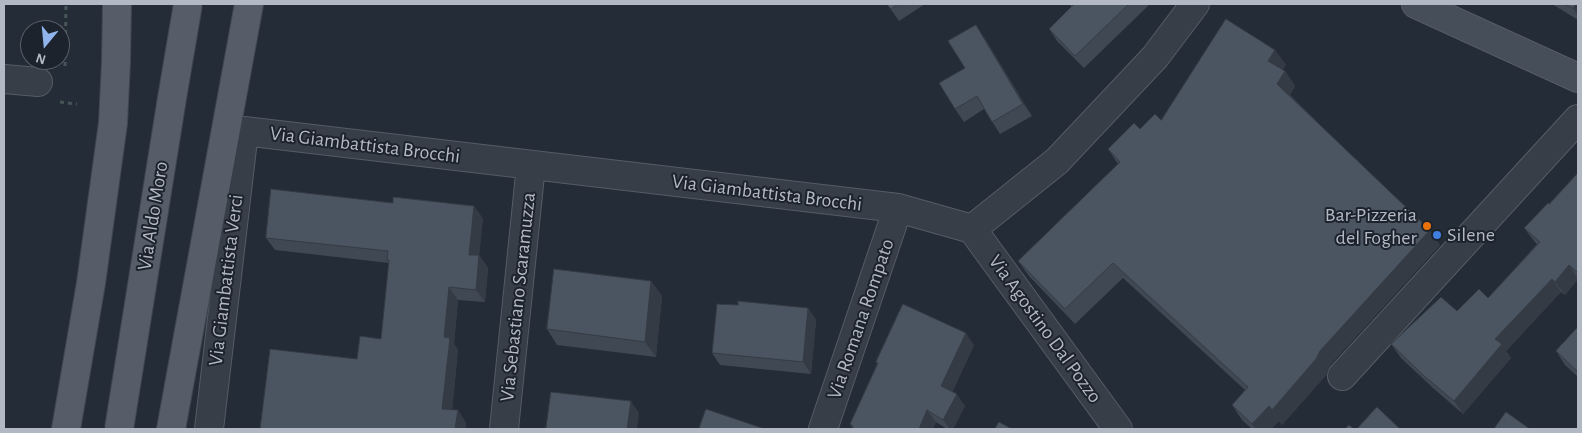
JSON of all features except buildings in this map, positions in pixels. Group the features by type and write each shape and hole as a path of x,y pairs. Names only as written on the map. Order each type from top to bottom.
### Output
{"main road":[{"path":"66,429 90,283 113,122 117,4"},
{"name":"Via Aldo Moro","path":"118,429 188,4"},
{"path":"171,429 249,4"},
{"path":"1416,4 1578,78"}],"street":[{"path":"972,229 1057,161 1155,57 1195,4"},
{"path":"4,79 38,82"},
{"path":"1342,376 1578,119"},
{"name":"Via Giambattista Brocchi","path":"244,131 898,208 972,229"},
{"name":"Via Giambattista Verci","path":"209,429 244,131"},
{"name":"Via Sebastiano Scaramuzza","path":"504,429 532,165"},
{"name":"Via Romana Rompato","path":"823,429 898,208"},
{"name":"Via Agostino Dal Pozzo","path":"972,229 1118,429"}],"path":[{"path":"66,4 66,20"}],"place":[{"name":"Bar-Pizzeria del Fogher","path":"1427,226"},
{"name":"Silene","path":"1437,235"}]}
